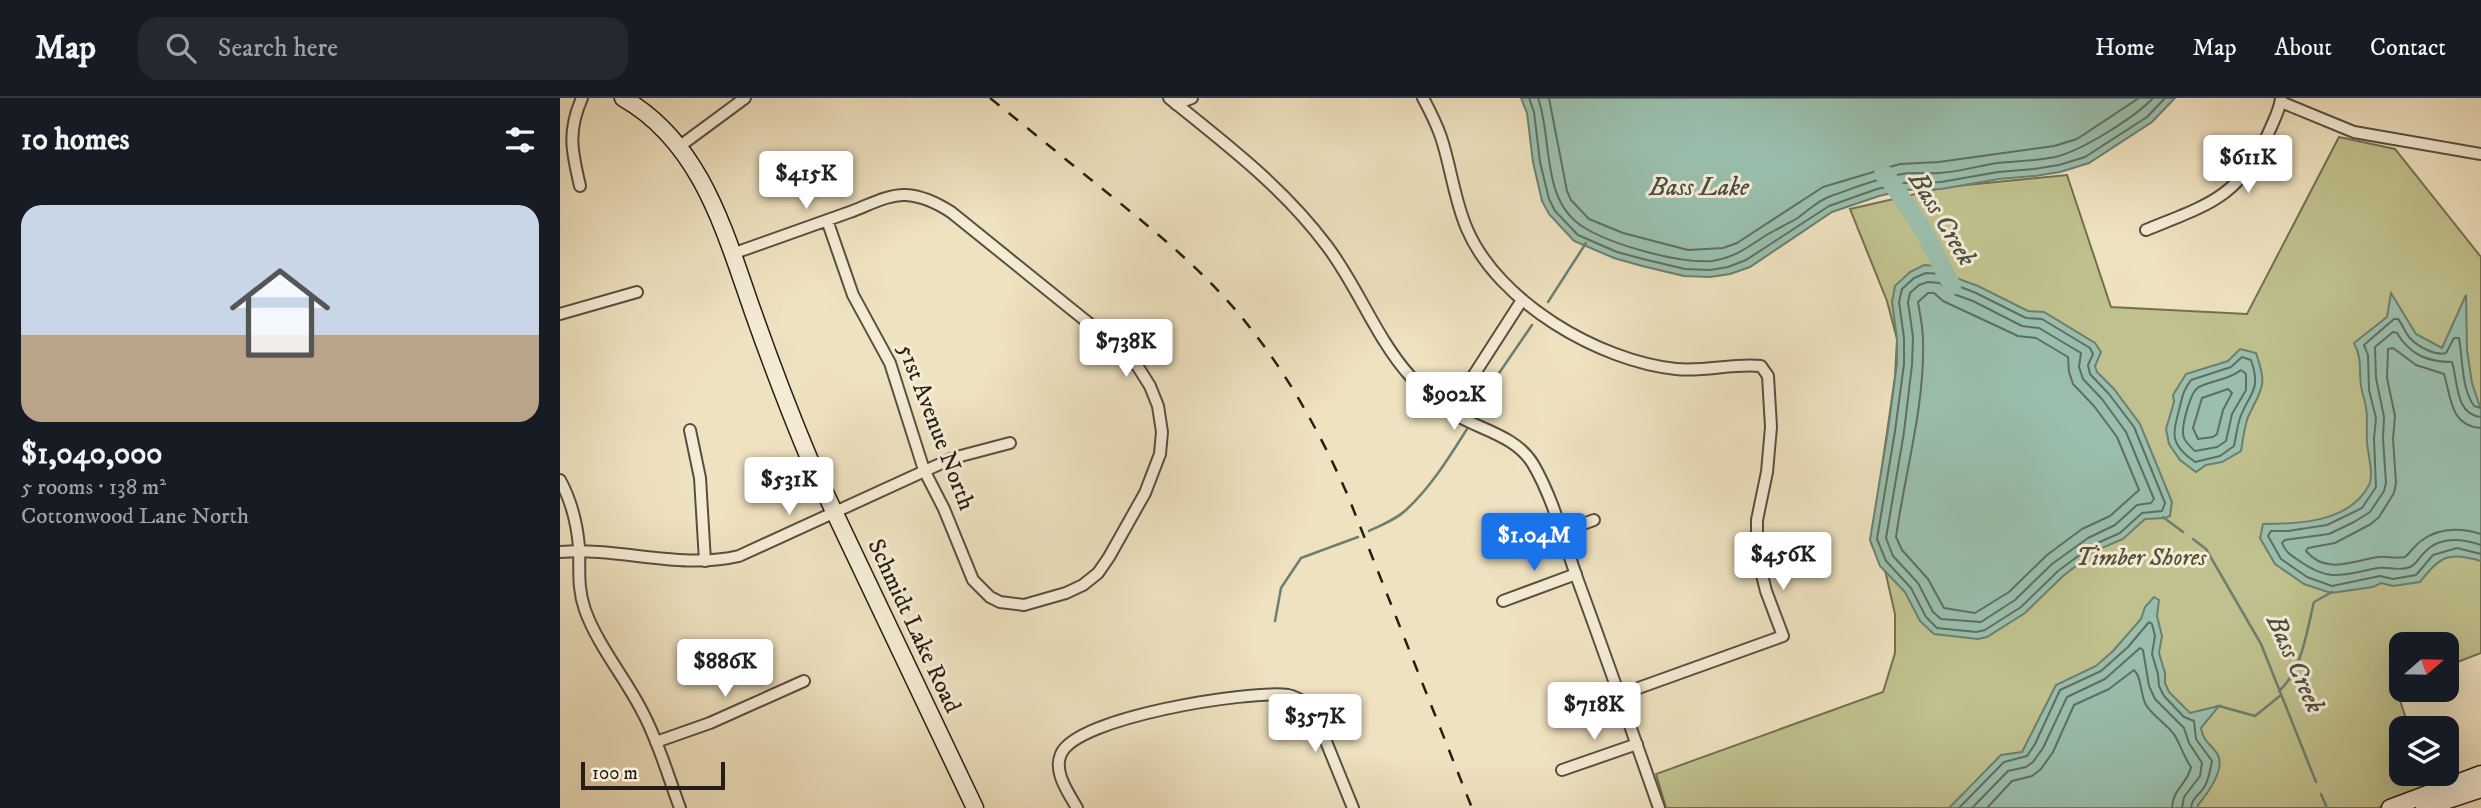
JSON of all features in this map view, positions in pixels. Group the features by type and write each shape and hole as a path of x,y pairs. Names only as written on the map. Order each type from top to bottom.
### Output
{"street":[{"path":"580,186 571,137 572,122 582,98"},
{"name":"Schmidt Lake Road","path":"623,98 652,119 680,146 708,192 788,408 975,808"},
{"path":"680,146 745,98"},
{"path":"1173,101 1192,98"},
{"path":"1423,98 1441,137 1458,208 1468,232 1482,257 1522,300 1541,316 1609,351 1636,360 1676,369 1744,364 1761,366 1768,376 1771,427 1768,472 1757,520 1757,542 1766,592 1783,636 1619,695"},
{"path":"2146,230 2200,208 2236,184 2256,158 2281,100 2354,132 2481,154"},
{"path":"1173,101 1244,158 1302,214 1346,274 1393,354 1410,376 1450,412 1524,451 1540,477 1659,808"},
{"name":"51st Avenue North","path":"919,196 951,212 1122,350 1138,367 1158,406 1162,432 1160,454 1146,493 1098,573 1083,585 1024,605 1000,602 990,597 973,580 944,509 924,470 890,363 853,295 827,220 890,198 919,196"},
{"path":"732,254 827,220"},
{"path":"560,314 637,292"},
{"path":"1450,412 1522,300"},
{"path":"690,430 700,478 705,561"},
{"path":"560,552 579,550 719,561 739,556 953,458 1010,443"},
{"path":"560,480 572,507 579,550 579,587 592,629 644,714 680,808"},
{"path":"1560,532 1594,520"},
{"path":"1503,601 1576,574"},
{"path":"656,741 710,723 804,681"},
{"path":"1077,808 1062,780 1058,762 1062,752 1074,739 1142,714 1182,704 1279,695 1298,698 1312,707 1353,808"},
{"path":"1562,770 1637,744"},
{"path":"2390,808 2481,774"},
{"path":"2424,808 2481,789"}],"green space":[{"name":"Timber Shores","path":"2339,137 2395,149 2481,257 2481,653 2459,661 2459,632 2389,632 2389,702 2401,702 2405,716 2389,716 2389,786 2429,786 2430,789 2378,808 1666,808 1656,774 1883,692 1895,653 1895,614 1885,570 1871,543 1895,377 1897,339 1887,301 1850,209 1946,187 2067,175 2111,307 2247,314"}],"water":[{"name":"Bass Lake","path":"1521,98 2175,98 2152,122 2089,163 2035,176 1941,189 1905,190 1879,196 1832,212 1750,267 1710,277 1684,276 1642,266 1614,258 1574,241 1549,214 1542,201 1533,162 1527,113"},
{"path":"1924,265 1949,267 1956,278 2028,311 2044,312 2095,343 2101,352 2095,366 2097,372 2114,389 2140,424 2172,502 2170,516 2145,519 2123,539 2097,550 2063,576 2025,613 1987,637 1978,639 1934,634 1920,621 1905,592 1880,566 1870,540 1897,363 1892,302 1895,286 1910,272"},
{"path":"2391,293 2416,334 2442,348 2466,295 2467,350 2472,383 2481,410 2481,561 2453,556 2440,561 2420,582 2393,586 2381,583 2373,587 2331,593 2304,584 2275,564 2260,538 2263,524 2308,521 2337,514 2350,507 2369,485 2371,470 2367,443 2367,413 2361,388 2359,356 2354,343 2387,317"},
{"path":"2240,349 2256,353 2262,373 2262,386 2247,421 2241,451 2222,462 2206,465 2196,472 2180,460 2169,444 2166,429 2174,402 2173,395 2186,374 2228,361"},
{"path":"2154,597 2159,600 2157,616 2162,636 2159,653 2169,692 2190,713 2219,706 2201,728 2220,761 2214,782 2198,808 1949,808 2001,755 2022,752 2056,685 2096,666 2113,651 2141,619 2145,607"}],"waterway":[{"name":"Bass Creek","path":"1883,174 1921,226 1952,286"},
{"name":"Bass Creek","path":"1548,302 1586,243"},
{"name":"Bass Creek","path":"1476,416 1495,379 1532,325"},
{"name":"Bass Creek","path":"1369,531 1399,516 1416,500 1440,471 1467,429"},
{"name":"Bass Creek","path":"2163,517 2183,532"},
{"name":"Bass Creek","path":"1275,621 1281,588 1301,558 1358,537"},
{"name":"Bass Creek","path":"2193,539 2206,549 2261,644 2316,782"},
{"path":"2279,691 2287,683 2298,661 2314,602 2332,592"},
{"path":"2216,707 2255,716 2281,695"},
{"name":"Bass Creek","path":"2321,794 2327,808"}],"railway":[{"path":"990,98 1178,252 1239,314 1286,378 1313,424 1348,496 1472,808"}]}
